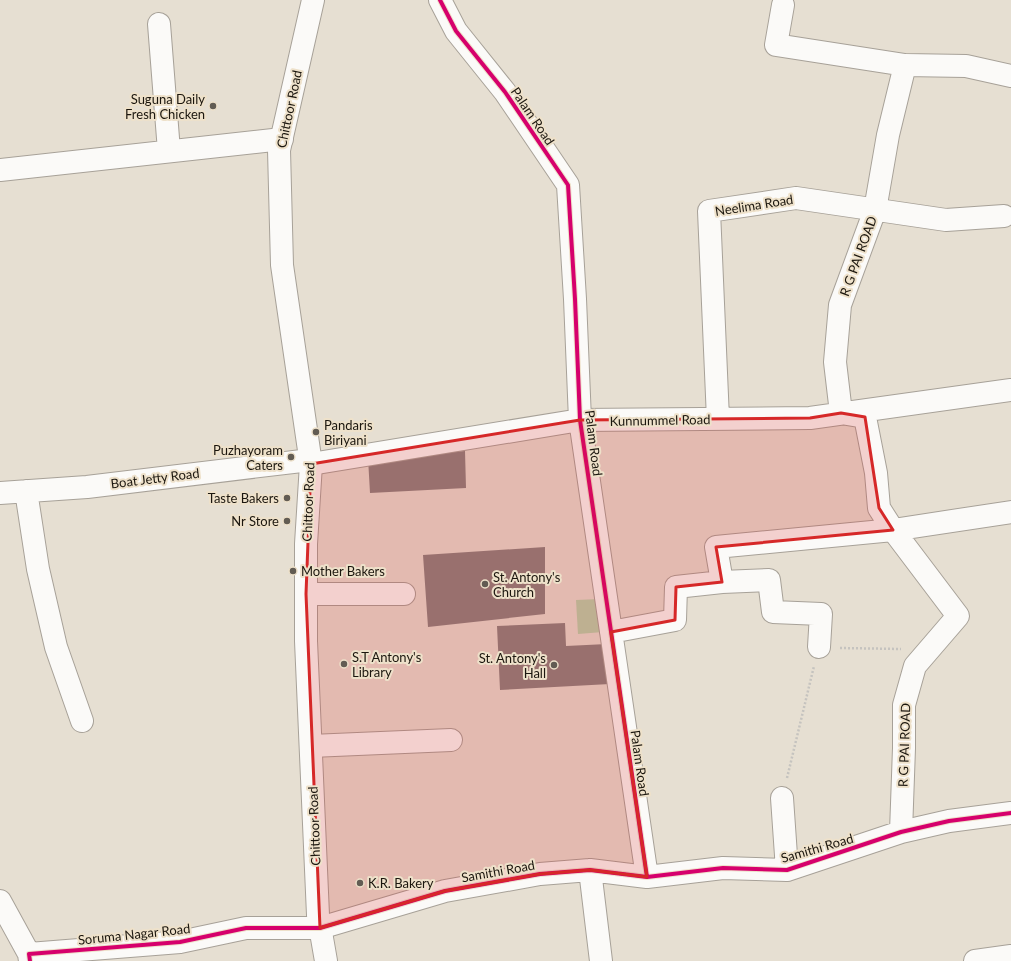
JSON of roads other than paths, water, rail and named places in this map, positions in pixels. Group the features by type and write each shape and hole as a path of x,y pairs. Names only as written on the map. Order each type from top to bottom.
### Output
{"street":[{"name":"Chittoor Road","path":"313,0 279,150 282,265 311,462 306,544 306,641 318,908 326,961"},
{"name":"Palam Road","path":"440,0 456,31 505,92 568,185 580,420 646,877"},
{"path":"783,5 776,45 906,65 966,66 1011,76"},
{"path":"159,24 169,151"},
{"name":"R G PAI ROAD","path":"901,832 904,706 915,666 958,616 893,530 879,508 876,473 865,417 841,413 835,362 840,305 875,210 888,135 906,65"},
{"path":"0,170 282,139"},
{"name":"Neelima Road","path":"718,419 709,211 796,198 946,220 1004,216"},
{"name":"Kunnummel Road","path":"311,462 580,420 810,418 1011,390"},
{"name":"Boat Jetty Road","path":"0,493 87,487 311,462"},
{"path":"26,491 38,569 56,647 82,721"},
{"path":"722,582 716,547 893,530 1011,512"},
{"path":"611,632 675,620 676,587 722,582 768,580 773,612 821,614 819,647"},
{"path":"306,594 404,594"},
{"path":"311,746 451,740"},
{"path":"782,798 787,870"},
{"name":"Samithi Road","path":"320,928 444,891 540,874 590,870 646,877 723,868 787,870 901,832 949,820 1011,813"},
{"path":"590,870 601,961"},
{"path":"0,901 29,957"},
{"name":"Soruma Nagar Road","path":"29,957 180,942 246,928 320,928"},
{"path":"975,961 1011,956"}],"place":[{"name":"Suguna Daily Fresh Chicken","path":"213,106"},
{"name":"Pandaris Biriyani","path":"316,432"},
{"name":"Puzhayoram Caters","path":"291,457"},
{"name":"Taste Bakers","path":"287,498"},
{"name":"Nr Store","path":"287,521"},
{"name":"Mother Bakers","path":"293,571"},
{"name":"St. Antony's Church","path":"485,584"},
{"name":"S.T Antony's Library","path":"344,664"},
{"name":"St. Antony's Hall","path":"554,665"},
{"name":"K.R. Bakery","path":"360,883"}]}
